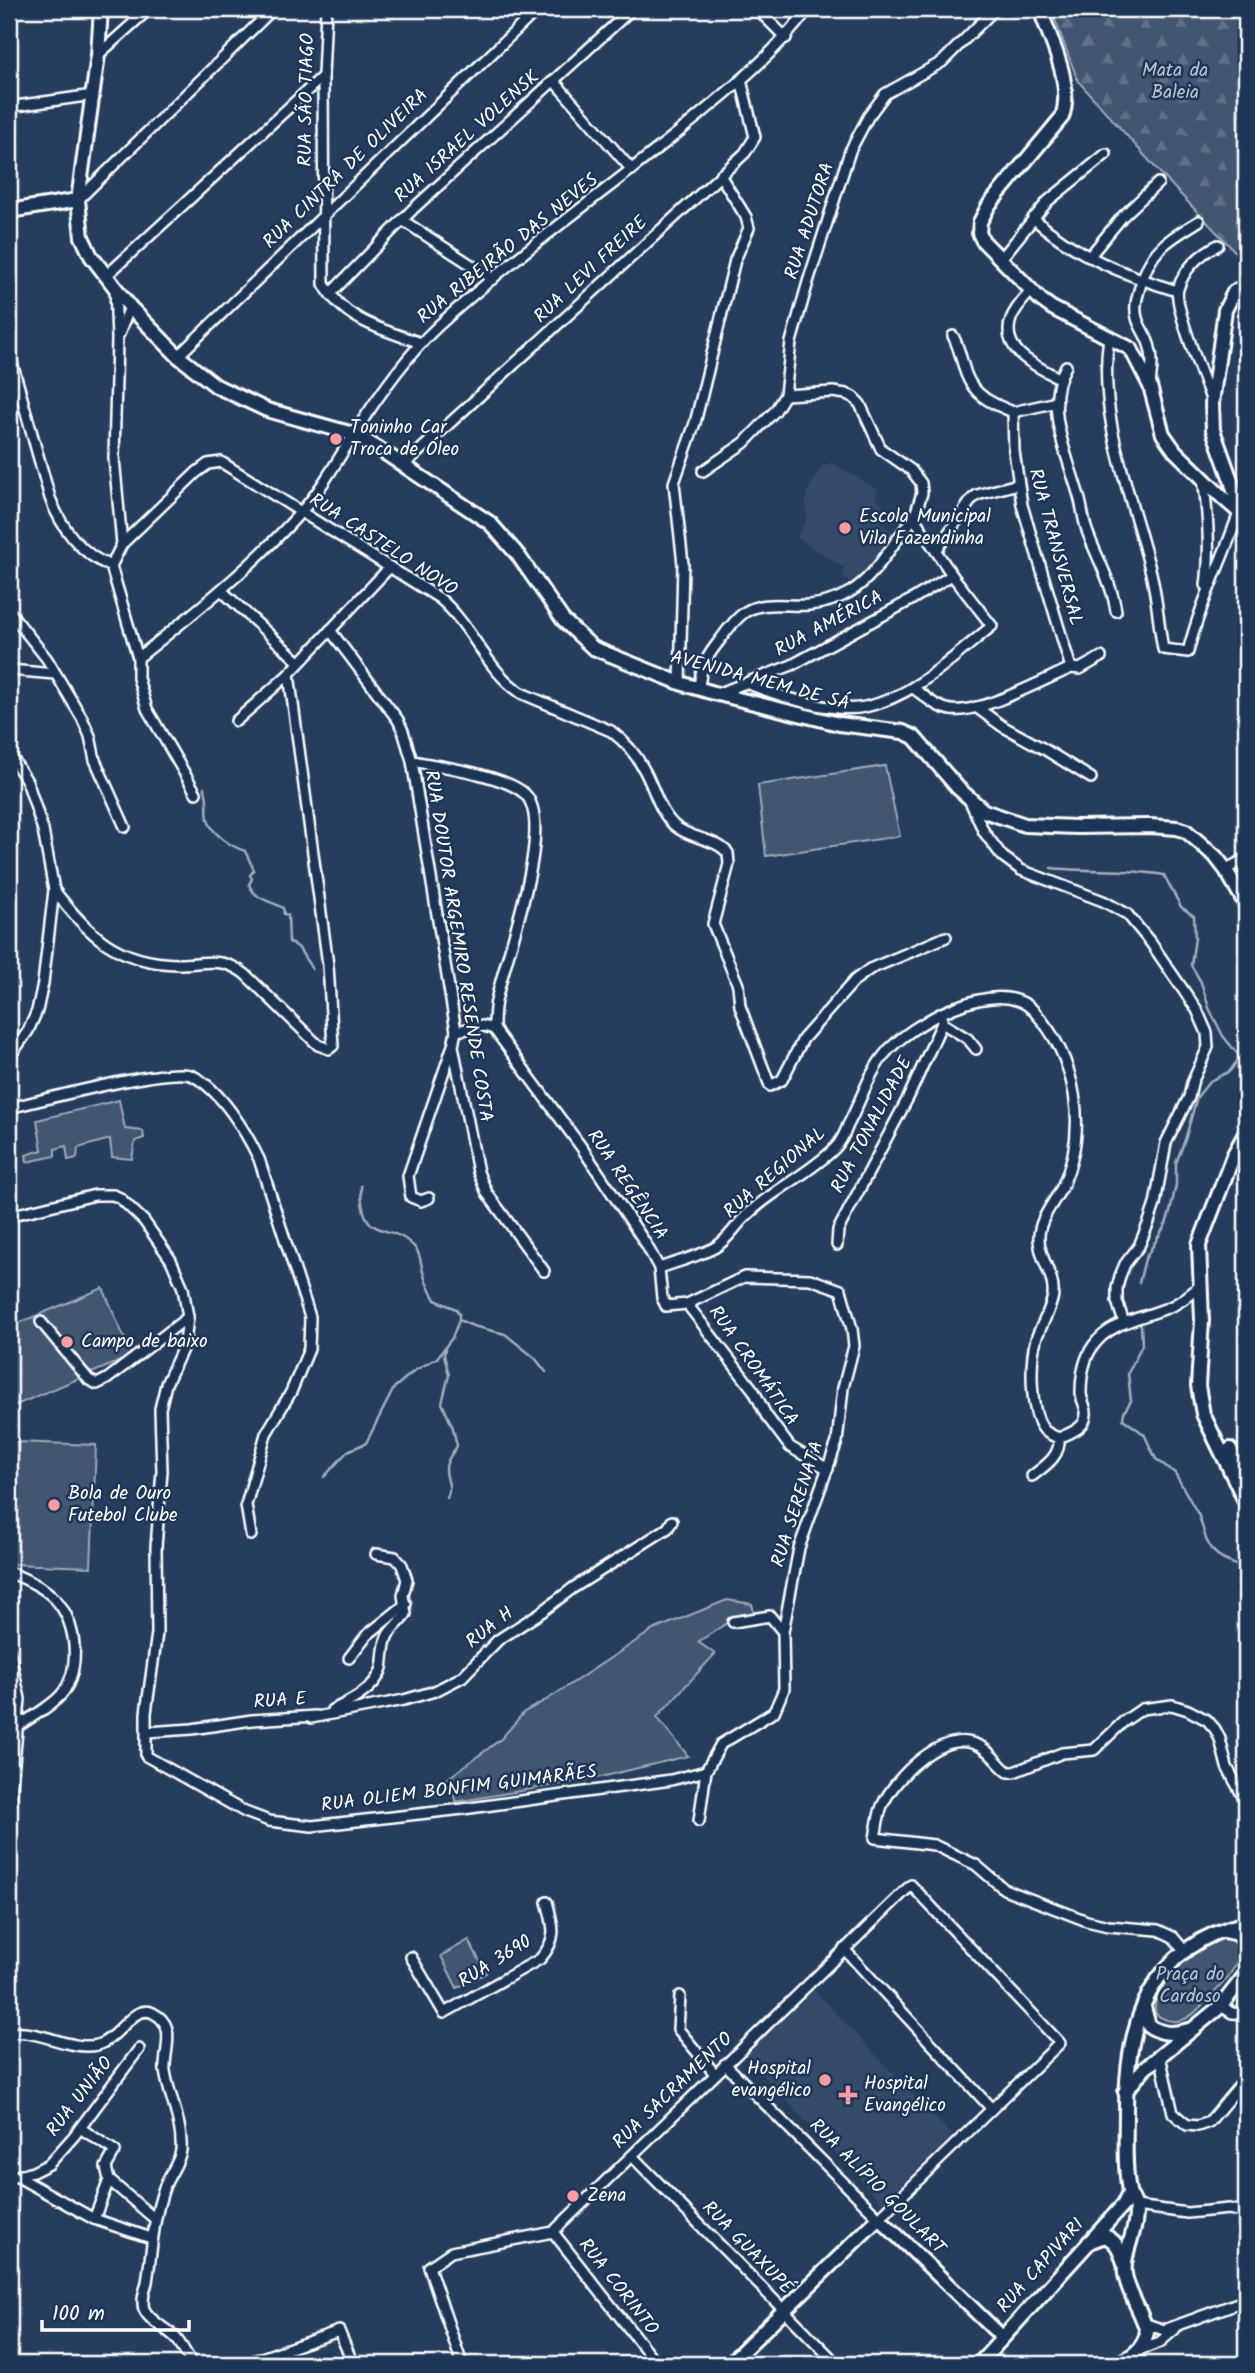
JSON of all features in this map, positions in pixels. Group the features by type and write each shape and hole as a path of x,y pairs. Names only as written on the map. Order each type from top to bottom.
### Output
{"street":[{"name":"AVENIDA MEM DE SÁ","path":"101,9 98,55 78,200 80,230 84,243 115,288 178,356 216,386 246,401 287,416 353,434 490,523 518,555 563,620 593,648 680,683 718,694 839,724 903,732 914,737 968,797 984,832 1002,856 1021,870 1103,901 1127,914 1146,936 1197,1010 1207,1033 1209,1047 1192,1083 1189,1097 1166,1143 1149,1222 1139,1246 1125,1264 1120,1276 1117,1301 1124,1323"},
{"path":"98,55 149,9"},
{"path":"9,211 78,200 273,9"},
{"name":"RUA SÃO TIAGO","path":"326,9 323,76 323,277 330,294"},
{"name":"RUA CINTRA DE OLIVEIRA","path":"178,356 538,9"},
{"name":"RUA ISRAEL VOLENSK","path":"330,294 402,220 510,117 554,81 632,9"},
{"path":"757,9 786,38"},
{"name":"RUA RIBEIRÃO DAS NEVES","path":"138,658 221,590 301,513 353,434 421,342 493,279 741,80 786,38 808,9"},
{"name":"RUA ADUTORA","path":"785,395 791,342 808,282 850,151 868,117 885,94 942,62 995,9"},
{"path":"1040,9 1065,90 1064,111 1062,117 989,205 980,222 979,233 1000,260 1052,308 1131,349 1150,386 1163,434 1175,451 1243,516"},
{"path":"106,276 323,76"},
{"name":"RUA LEVI FREIRE","path":"404,465 745,153 755,137 741,80"},
{"path":"554,81 632,170"},
{"path":"9,107 93,95"},
{"path":"1000,260 1033,218 1068,183 1106,154"},
{"path":"680,683 683,564 674,483 695,423 735,260 749,228 746,216 720,175"},
{"path":"1089,257 1122,217 1158,183"},
{"path":"1033,218 1050,234 1089,257 1142,280 1177,291"},
{"path":"402,220 493,279"},
{"path":"1150,386 1150,347 1137,319 1136,304 1142,280 1152,256 1165,243 1199,221"},
{"path":"1212,403 1180,309 1177,291 1194,262 1218,245"},
{"path":"1243,516 1213,430 1212,403 1225,310 1234,292 1246,285"},
{"path":"115,288 117,339 114,458 122,544 110,566 138,658 138,678 147,709 196,793"},
{"path":"1031,291 1010,321 1010,338 1017,353 1031,364 1059,378"},
{"path":"330,294 341,307 371,327 421,342"},
{"path":"117,339 130,307"},
{"path":"953,336 960,348 966,374 976,391 988,402 1013,412 1057,402"},
{"path":"1110,337 1107,368 1112,427 1121,472 1151,572 1163,649 1188,652 1204,597 1209,563 1209,529 1203,478"},
{"path":"9,352 11,373 58,520 86,552 97,561 110,566"},
{"path":"1066,366 1059,378 1057,421 1081,502 1084,523 1112,587 1116,611"},
{"path":"699,688 700,671 708,656 746,611 774,604 809,605 828,601 849,592 865,580 914,518 922,493 921,483 911,470 881,449 860,404 846,394 785,395 775,411 744,443 703,471"},
{"name":"RUA TRANSVERSAL","path":"1013,412 1018,484 1070,668"},
{"name":"RUA CASTELO NOVO","path":"122,544 197,472 215,462 221,462 448,605 509,685 521,693 611,731 622,740 643,767 669,820 687,834 725,849 729,857 712,924 738,985 744,1020 770,1086 782,1080 803,1039 855,980 870,969 946,937"},
{"path":"936,551 972,499 977,495 1018,484"},
{"path":"1204,597 1243,516 1246,489"},
{"path":"749,684 782,698 841,708 863,708 913,688 992,626 952,575 914,518"},
{"path":"236,721 289,674 390,568"},
{"name":"RUA AMÉRICA","path":"718,694 792,665 952,575"},
{"path":"221,590 299,662"},
{"path":"9,611 36,643 82,718 90,736 95,760 125,827"},
{"name":"RUA DOUTOR ARGEMIRO RESENDE COSTA","path":"330,630 404,731 412,761 456,1031 453,1046 478,1172 486,1193 544,1271"},
{"path":"913,688 937,705 951,710 976,707 1070,668 1080,669 1101,657"},
{"path":"9,670 55,674"},
{"path":"54,890 101,941 127,957 149,962 223,962 235,966 318,1045 329,1049 333,1046 328,965 289,674"},
{"path":"976,707 1002,726 1091,778"},
{"path":"9,753 27,781 33,799 43,830 54,890 45,971 37,1011 28,1031 9,1058"},
{"path":"412,761 470,773 514,786 531,802 535,817 533,854 496,999 494,1029 483,1026 456,1031"},
{"path":"968,797 984,811 1026,825 1177,828 1197,839 1226,870 1246,905"},
{"path":"1226,870 1246,858"},
{"name":"RUA REGIONAL","path":"659,1268 726,1241 744,1218 838,1146 884,1056 905,1035 942,1019 961,1005 993,997 1015,999 1029,1007 1041,1019 1062,1056 1073,1083 1077,1117 1072,1163 1041,1226 1039,1239 1042,1258 1053,1284 1053,1297 1033,1352 1034,1396 1038,1419 1043,1429 1059,1438"},
{"path":"942,1019 968,1039 976,1049"},
{"name":"RUA TONALIDADE","path":"837,1245 838,1230 848,1208 870,1173 942,1019"},
{"name":"RUA REGÊNCIA","path":"494,1029 596,1168 640,1234 659,1268 662,1298 666,1306 687,1304"},
{"path":"429,1198 421,1201 411,1196 408,1176 453,1046"},
{"path":"9,1108 181,1073 192,1075 204,1084 226,1106 248,1137 259,1160 310,1317 309,1349 291,1392 265,1434 249,1493 246,1516 251,1535"},
{"path":"1246,1132 1234,1154 1199,1245 1202,1320 1198,1386 1206,1412 1246,1503"},
{"name":"RUA OLIEM BONFIM GUIMARÃES","path":"9,1216 95,1195 113,1195 120,1198 144,1221 171,1260 183,1287 188,1317 185,1343 166,1384 160,1409 162,1471 156,1547 157,1633 146,1713 146,1756 245,1812 269,1821 312,1826 463,1810 671,1780 706,1771"},
{"name":"RUA SERENATA","path":"687,1304 744,1277 810,1279 841,1290 852,1328 854,1346 843,1388 837,1442 799,1548 783,1632 784,1689 778,1706 766,1718 721,1744 706,1771"},
{"path":"1032,1476 1055,1455 1060,1443 1059,1438 1075,1431 1087,1414 1083,1405 1082,1382 1087,1357 1094,1344 1124,1323 1175,1304 1200,1286"},
{"name":"RUA CROMÁTICA","path":"687,1304 754,1391 766,1415 790,1447 828,1469"},
{"path":"41,1322 89,1380 97,1384 107,1380 188,1317"},
{"path":"1206,1412 1246,1481"},
{"name":"RUA H","path":"311,1718 404,1700 435,1691 461,1677 498,1640 594,1573 668,1528 672,1521"},
{"path":"349,1658 366,1636 406,1604 404,1595 407,1580 402,1565 395,1558 376,1554"},
{"path":"9,1572 55,1599 67,1616 74,1651 72,1671 63,1693 17,1727"},
{"name":"RUA E","path":"147,1732 192,1729 252,1720 311,1718 351,1702 373,1683 381,1670 387,1636 401,1623 406,1614 406,1604"},
{"path":"733,1622 770,1616 783,1632"},
{"path":"9,1650 20,1699 9,1816"},
{"path":"1184,1950 1173,1937 1158,1930 1108,1926 1087,1921 1004,1889 976,1865 934,1844 875,1838 882,1807 897,1784 912,1768 941,1745 972,1742 986,1749 1008,1772 1014,1772 1062,1753 1094,1749 1142,1709 1172,1706 1208,1720 1220,1739 1227,1767 1246,1802"},
{"path":"699,1821 706,1771"},
{"name":"RUA SACRAMENTO","path":"553,2232 911,1885 1060,2043 991,2108"},
{"name":"RUA 3690","path":"411,1957 444,2013 540,1959 551,1946 554,1932 547,1902"},
{"path":"1115,2364 1129,2359 1139,2350 1146,2338 1146,2324 1132,2297 1125,2274 1136,2206 1129,2193 1125,2150 1125,2093 1128,2061 1144,2007 1153,1984 1184,1950 1205,1937 1246,1923"},
{"path":"1222,1930 1238,1934 1246,1943"},
{"path":"729,2364 991,2108 844,1949"},
{"path":"1125,2093 1144,2069 1221,2006 1246,1974"},
{"path":"680,1996 678,2029 715,2074"},
{"path":"1221,2006 1231,2012 1246,2014"},
{"path":"1144,2007 1149,2025 1158,2032 1171,2035 1194,2028"},
{"path":"9,2034 21,2032 50,2037 73,2045 95,2046 108,2042 122,2030 130,2017 144,2011 163,2020 167,2030 165,2070 181,2151 164,2187 155,2219 144,2309 177,2340 192,2364"},
{"name":"RUA UNIÃO","path":"13,2178 49,2164 80,2128 139,2049"},
{"path":"1160,2056 1172,2113 1187,2125 1198,2126 1209,2122 1246,2078"},
{"name":"RUA ALÍPIO GOULART","path":"725,2064 878,2218 1002,2337"},
{"path":"80,2128 115,2151 106,2167 109,2180 94,2219"},
{"name":"RUA GUAXUPÉ","path":"632,2156 837,2364"},
{"path":"13,2178 94,2219 151,2238"},
{"path":"109,2180 155,2219"},
{"name":"RUA CAPIVARI","path":"980,2363 1124,2204 1129,2193"},
{"path":"1136,2206 1178,2213 1229,2209 1246,2213"},
{"path":"462,2364 429,2267 450,2252 553,2232"},
{"name":"RUA CORINTO","path":"553,2232 657,2364"},
{"path":"1086,2244 1105,2236 1113,2240 1125,2264"},
{"path":"1146,2324 1164,2330 1246,2300"},
{"path":"1139,2350 1160,2342 1180,2326"},
{"path":"244,2364 338,2331 353,2364"},
{"path":"980,2363 997,2364"}],"shaded area":[{"name":"Escola Municipal Vila Fazendinha","path":"831,462 879,490 875,498 882,503 883,510 879,522 897,534 882,556 874,558 856,586 843,578 844,568 796,537 806,521 806,493 823,465 827,466"},
{"name":"Hospital Evangélico","path":"811,1987 953,2136 882,2203 743,2054"}],"green space":[{"name":"Mata da Baleia","path":"1051,9 1246,9 1246,263 1078,81"},
{"path":"885,766 900,836 766,856 758,785"},
{"path":"119,1100 125,1129 143,1131 144,1138 135,1141 132,1159 112,1157 110,1139 78,1148 77,1158 68,1160 66,1146 55,1149 55,1156 27,1162 26,1155 42,1150 37,1120"},
{"name":"Campo de baixo","path":"103,1288 132,1356 9,1408 9,1327"},
{"name":"Bola de Ouro Futebol Clube","path":"16,1442 96,1445 91,1567 11,1564"},
{"path":"727,1600 752,1604 755,1617 733,1628 727,1623 698,1642 715,1654 657,1717 688,1756 601,1777 456,1802 447,1779 501,1739 524,1712 653,1630"},
{"name":"Praça do Cardoso","path":"1224,1935 1233,1941 1238,1956 1225,1981 1198,2010 1186,2018 1172,2021 1156,2014 1155,2003 1167,1980 1202,1947"},
{"path":"469,1940 486,1973 457,1988 441,1956"}],"waterway":[{"path":"204,787 210,825 223,839 245,851 254,870 249,884 259,897 283,908 284,914 288,915 289,942 298,947 312,969"},
{"path":"1051,868 1164,875 1181,907 1194,916 1195,938 1191,965 1201,982 1209,1008 1223,1036 1240,1057 1230,1071 1210,1081 1197,1097 1176,1163 1176,1185 1170,1212 1166,1224 1145,1259 1139,1283"},
{"path":"324,1477 348,1451 366,1443 394,1388 414,1371 437,1358 452,1338 459,1320 456,1309 435,1300 426,1282 416,1249 397,1235 372,1225 366,1217 361,1186"},
{"path":"459,1320 505,1334 535,1358 546,1372"},
{"path":"1141,1325 1142,1345 1128,1373 1131,1401 1123,1419 1144,1434 1156,1459 1175,1473 1199,1516 1211,1549 1222,1559 1238,1566 1246,1585"},
{"path":"445,1349 449,1375 442,1403 453,1428 457,1446 446,1465 449,1489 447,1498"}],"place":[{"name":"Toninho Car Troca de Óleo","path":"336,439"},
{"name":"Escola Municipal Vila Fazendinha","path":"845,528"},
{"name":"Campo de baixo","path":"67,1342"},
{"name":"Bola de Ouro Futebol Clube","path":"54,1505"},
{"name":"Hospital evangélico","path":"825,2080"},
{"name":"Hospital Evangélico","path":"848,2095"},
{"name":"Zena","path":"573,2196"}]}
